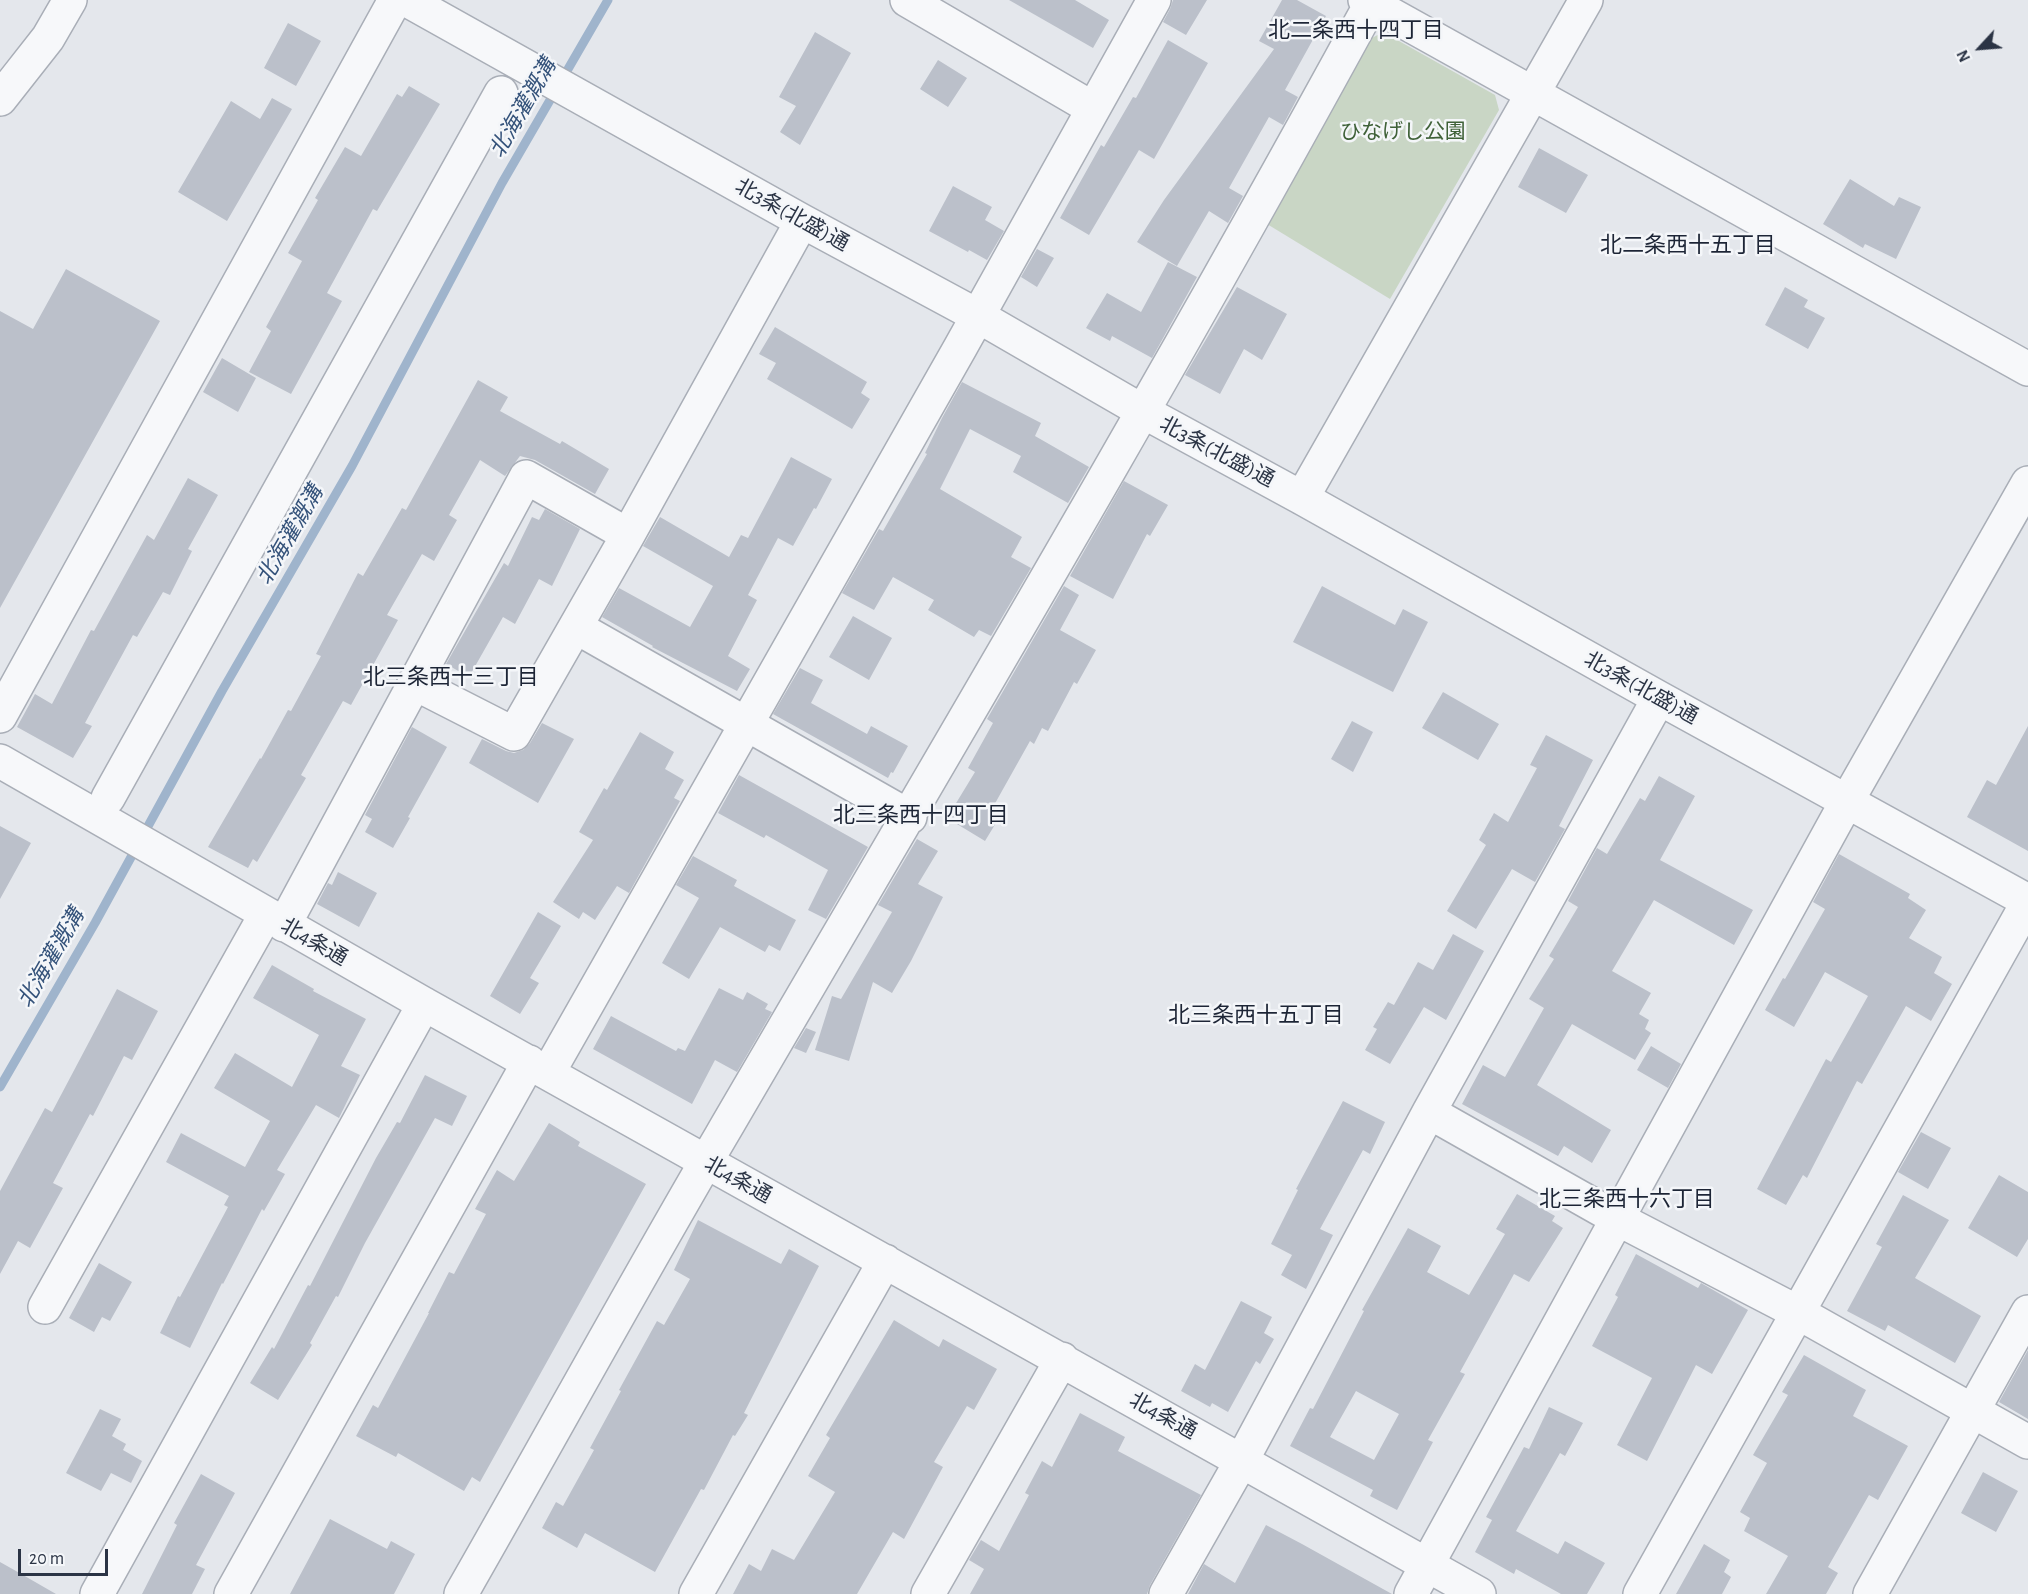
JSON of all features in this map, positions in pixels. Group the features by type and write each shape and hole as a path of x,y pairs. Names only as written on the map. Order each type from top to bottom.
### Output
{"street":[{"path":"0,99 48,38 70,0"},
{"path":"0,716 395,0"},
{"name":"北3条(北盛)通","path":"407,0 2028,902"},
{"path":"907,0 1092,108"},
{"path":"231,1594 538,1068 746,723 978,316 1154,0"},
{"path":"1302,498 1586,0"},
{"path":"461,1594 706,1162 910,817 1144,412 1370,1 2028,369"},
{"path":"108,798 501,93"},
{"path":"414,683 514,734 628,535 802,221"},
{"path":"45,1307 414,683 526,477 628,535"},
{"path":"1411,1594 1847,801 2028,483"},
{"path":"576,627 910,817"},
{"path":"1166,1594 1242,1460 1429,1112 1659,698"},
{"name":"北4条通","path":"0,761 424,1004 1479,1594"},
{"path":"1640,1594 2028,902"},
{"path":"97,1594 424,1004"},
{"path":"1429,1112 1618,1219 1797,1312 2028,1442"},
{"path":"696,1594 885,1261"},
{"path":"1870,1594 2028,1312"},
{"path":"928,1594 1062,1359"}],"green space":[{"name":"ひなげし公園","path":"1383,32 1495,95 1499,110 1390,299 1267,224 1372,38"}],"building":[{"path":"1009,0 1075,0 1109,20 1093,48"},
{"path":"1173,0 1207,0 1186,35 1163,22"},
{"path":"1282,0 1297,0 1326,16 1285,90 1298,97 1283,125 1269,117 1229,188 1243,196 1228,223 1209,211 1177,266 1137,242 1164,200 1274,49 1259,41"},
{"path":"288,23 321,41 296,86 264,68"},
{"path":"815,32 851,53 800,145 780,132 796,106 779,97"},
{"path":"1168,40 1208,63 1154,159 1139,150 1089,235 1060,218 1101,145 1104,147 1133,97 1136,98"},
{"path":"938,60 967,78 948,107 920,89"},
{"path":"409,86 440,104 377,211 373,209 327,293 342,301 291,394 249,372 271,331 266,327 302,261 288,253 318,200 315,198 345,147 361,156 397,94 402,97"},
{"path":"272,98 292,109 227,221 178,192 231,101 260,119"},
{"path":"1539,148 1588,175 1566,213 1518,187"},
{"path":"1850,179 1894,206 1899,197 1921,207 1896,259 1865,244 1863,248 1823,224"},
{"path":"953,186 992,207 985,220 1004,231 987,260 929,231"},
{"path":"1037,249 1054,258 1037,287 1021,277"},
{"path":"1168,262 1197,277 1152,358 1112,336 1110,341 1086,328 1107,293 1141,312"},
{"path":"66,269 160,321 0,608 0,311 33,329"},
{"path":"1237,287 1287,314 1262,360 1244,349 1220,394 1185,375"},
{"path":"1785,287 1808,300 1804,307 1825,318 1808,349 1765,325"},
{"path":"775,327 867,382 861,393 870,399 852,429 767,379 776,363 759,354"},
{"path":"222,358 256,378 238,412 203,392"},
{"path":"478,380 508,397 500,411 560,444 562,441 609,469 595,494 535,460 520,456 505,476 480,460 449,515 457,520 434,561 422,554 387,615 398,620 351,705 343,701 301,775 306,778 257,862 253,859 248,868 208,847 288,710 291,711 321,656 316,654 358,573 363,576 402,508 406,510"},
{"path":"962,382 1041,423 1035,436 1089,467 1068,503 1013,472 1021,456 970,429 940,489 1022,537 1011,557 1031,568 991,636 979,630 974,637 928,610 934,600 893,577 874,610 842,593 879,529 883,531 927,454 925,453 942,418"},
{"path":"791,457 832,479 793,546 778,538 748,595 757,600 728,656 750,669 737,691 652,647 602,617 619,588 690,627 713,586 643,546 660,517 729,557 741,535 748,538"},
{"path":"188,478 218,495 188,549 192,551 170,595 163,592 137,637 133,635 85,723 92,726 73,758 17,727 35,694 52,704 91,630 94,631 147,535 154,540"},
{"path":"1124,481 1168,505 1150,536 1147,534 1113,599 1070,576"},
{"path":"545,509 580,529 552,586 539,579 515,624 503,617 469,677 446,664 504,563 508,566 532,517 539,520"},
{"path":"1064,586 1079,595 1060,630 1096,650 1077,684 1074,682 1048,731 1042,728 1034,744 1030,741 993,807 1002,813 985,841 947,818 975,772 968,768 993,723 987,719"},
{"path":"1322,586 1395,625 1403,609 1428,622 1393,692 1293,642"},
{"path":"853,616 892,638 869,680 829,657"},
{"path":"800,668 823,680 811,703 867,734 871,726 908,746 888,778 773,714"},
{"path":"1443,692 1499,724 1478,760 1422,728"},
{"path":"1352,721 1373,732 1353,772 1331,759"},
{"path":"542,723 574,739 538,803 469,763 482,739 514,753 523,750 530,743"},
{"path":"2028,726 2028,851 1967,817 1987,780 1996,785"},
{"path":"412,727 447,747 393,848 365,832 372,819 365,815"},
{"path":"640,732 674,752 665,769 684,780 674,798 680,801 629,893 617,886 595,920 583,912 579,919 553,902 593,840 579,832 604,788 607,790"},
{"path":"1546,735 1593,760 1559,826 1565,829 1535,882 1512,869 1476,929 1447,911 1486,845 1479,840 1494,813 1508,822 1537,768 1530,765"},
{"path":"739,775 868,847 826,919 808,910 828,870 766,835 764,838 718,813"},
{"path":"1659,776 1695,796 1660,860 1753,910 1734,945 1654,900 1612,971 1651,993 1639,1014 1649,1020 1645,1029 1651,1033 1635,1060 1572,1024 1537,1085 1611,1130 1592,1163 1564,1146 1558,1156 1462,1104 1483,1065 1505,1077 1544,1008 1529,999 1554,959 1549,956 1578,907 1568,901 1597,848 1607,854 1640,798 1645,801"},
{"path":"0,826 31,843 0,899"},
{"path":"917,839 938,851 918,884 943,897 892,993 873,982 849,1061 815,1050 832,996 841,999 892,912 878,905"},
{"path":"1839,854 1910,894 1908,898 1926,910 1909,938 1942,957 1934,973 1952,984 1931,1021 1906,1006 1862,1084 1857,1081 1807,1178 1803,1175 1786,1205 1757,1189 1826,1059 1831,1062 1868,996 1825,972 1794,1027 1765,1010 1825,909 1813,902"},
{"path":"693,856 737,880 734,886 796,920 780,951 769,945 765,952 720,927 689,979 662,963 699,898 676,885"},
{"path":"338,872 377,893 359,927 317,904 328,883 332,885"},
{"path":"538,912 561,926 530,978 539,983 520,1014 490,996"},
{"path":"1453,934 1484,951 1446,1020 1424,1007 1390,1064 1365,1050 1377,1029 1373,1027 1388,1002 1394,1005 1418,962 1433,970"},
{"path":"272,965 314,989 313,991 366,1019 341,1066 360,1075 339,1118 316,1105 277,1170 285,1174 264,1211 262,1209 190,1348 160,1333 228,1207 224,1205 229,1196 166,1162 181,1133 245,1167 270,1121 214,1088 235,1053 292,1087 319,1035 253,998"},
{"path":"719,988 743,1000 747,992 768,1004 765,1009 772,1012 737,1072 715,1060 692,1104 593,1049 611,1016 676,1051 678,1048 685,1051"},
{"path":"117,989 158,1011 132,1060 124,1056 93,1116 90,1114 53,1183 63,1188 30,1248 18,1241 0,1274 0,1191 45,1108 52,1112"},
{"path":"806,1028 816,1032 806,1053 794,1048"},
{"path":"1651,1046 1681,1064 1668,1088 1637,1070"},
{"path":"425,1075 467,1096 452,1126 435,1118 365,1243 338,1297 336,1296 310,1343 312,1345 278,1400 250,1383 272,1347 274,1349 308,1285 310,1286 376,1158 397,1122 400,1123"},
{"path":"1343,1101 1385,1122 1370,1154 1363,1150 1320,1229 1333,1235 1306,1289 1281,1275 1292,1255 1271,1244 1298,1190 1296,1189"},
{"path":"549,1123 580,1142 578,1146 646,1184 480,1482 472,1477 464,1491 398,1453 396,1457 356,1436 373,1405 378,1408 449,1272 454,1274 486,1214 475,1209 497,1170 514,1181"},
{"path":"1921,1132 1951,1148 1928,1189 1898,1172"},
{"path":"1999,1175 2028,1192 2028,1239 2017,1257 1968,1228"},
{"path":"1517,1194 1555,1216 1552,1221 1563,1228 1529,1282 1514,1274 1460,1372 1465,1374 1428,1440 1433,1442 1397,1510 1370,1496 1373,1490 1290,1446 1310,1408 1313,1409 1364,1311 1362,1310 1408,1228 1441,1246 1427,1272 1469,1295 1505,1234 1496,1229","holes":["1356,1391 1399,1414 1374,1460 1330,1437"]},
{"path":"1903,1195 1949,1220 1915,1278 1981,1316 1955,1363 1888,1325 1885,1331 1847,1311 1882,1247 1876,1244"},
{"path":"698,1220 781,1264 789,1249 819,1266 744,1413 748,1415 735,1436 733,1435 704,1490 701,1489 655,1572 585,1533 577,1548 542,1528 556,1502 563,1506 594,1450 590,1448 621,1391 619,1390 657,1321 664,1325 690,1279 674,1270"},
{"path":"1636,1254 1698,1288 1701,1283 1748,1310 1712,1374 1696,1365 1647,1461 1617,1445 1652,1378 1592,1346 1618,1297 1615,1295"},
{"path":"99,1263 132,1282 110,1321 102,1317 94,1332 69,1318"},
{"path":"1241,1301 1272,1317 1264,1333 1274,1339 1260,1364 1256,1361 1228,1412 1212,1403 1210,1407 1181,1391 1195,1364 1205,1370"},
{"path":"894,1320 939,1347 943,1339 997,1369 974,1410 967,1406 934,1462 943,1467 904,1539 893,1532 857,1594 733,1594 749,1564 761,1571 772,1549 794,1560 835,1492 808,1476 830,1438 826,1435"},
{"path":"2028,1350 2028,1419 1999,1402"},
{"path":"1804,1355 1866,1390 1853,1416 1908,1446 1878,1500 1869,1495 1828,1567 1838,1573 1826,1594 1766,1594 1788,1556 1744,1531 1750,1518 1740,1512 1767,1463 1753,1455 1788,1395 1782,1392"},
{"path":"1549,1407 1583,1423 1565,1456 1560,1453 1516,1531 1558,1554 1565,1541 1605,1563 1587,1594 1561,1594 1516,1569 1514,1574 1475,1552 1492,1520 1486,1517 1524,1447 1529,1449"},
{"path":"100,1409 121,1419 112,1436 126,1444 123,1450 142,1461 131,1483 111,1473 101,1491 66,1473"},
{"path":"1080,1413 1125,1437 1118,1451 1201,1495 1147,1594 970,1594 984,1569 969,1560 981,1540 999,1551 1029,1495 1025,1493 1042,1461 1052,1467"},
{"path":"1983,1472 2018,1491 1996,1532 1961,1513"},
{"path":"201,1474 235,1493 196,1565 205,1569 192,1594 142,1594 177,1525 174,1523"},
{"path":"330,1519 387,1549 391,1541 415,1554 394,1594 290,1594"},
{"path":"1266,1525 1392,1594 1188,1594 1204,1564 1235,1583"},
{"path":"1704,1544 1730,1560 1724,1572 1731,1577 1722,1594 1676,1594"},
{"path":"0,1562 16,1571 56,1594 0,1594"}],"waterway":[{"name":"北海灌漑溝","path":"0,1087 95,923 222,691 352,466 502,183 608,0"}],"district":[{"name":"北二条西十四丁目","path":"1356,30"},
{"name":"北二条西十五丁目","path":"1688,245"},
{"name":"北三条西十三丁目","path":"451,677"},
{"name":"北三条西十四丁目","path":"921,815"},
{"name":"北三条西十五丁目","path":"1256,1015"},
{"name":"北三条西十六丁目","path":"1627,1199"}]}
